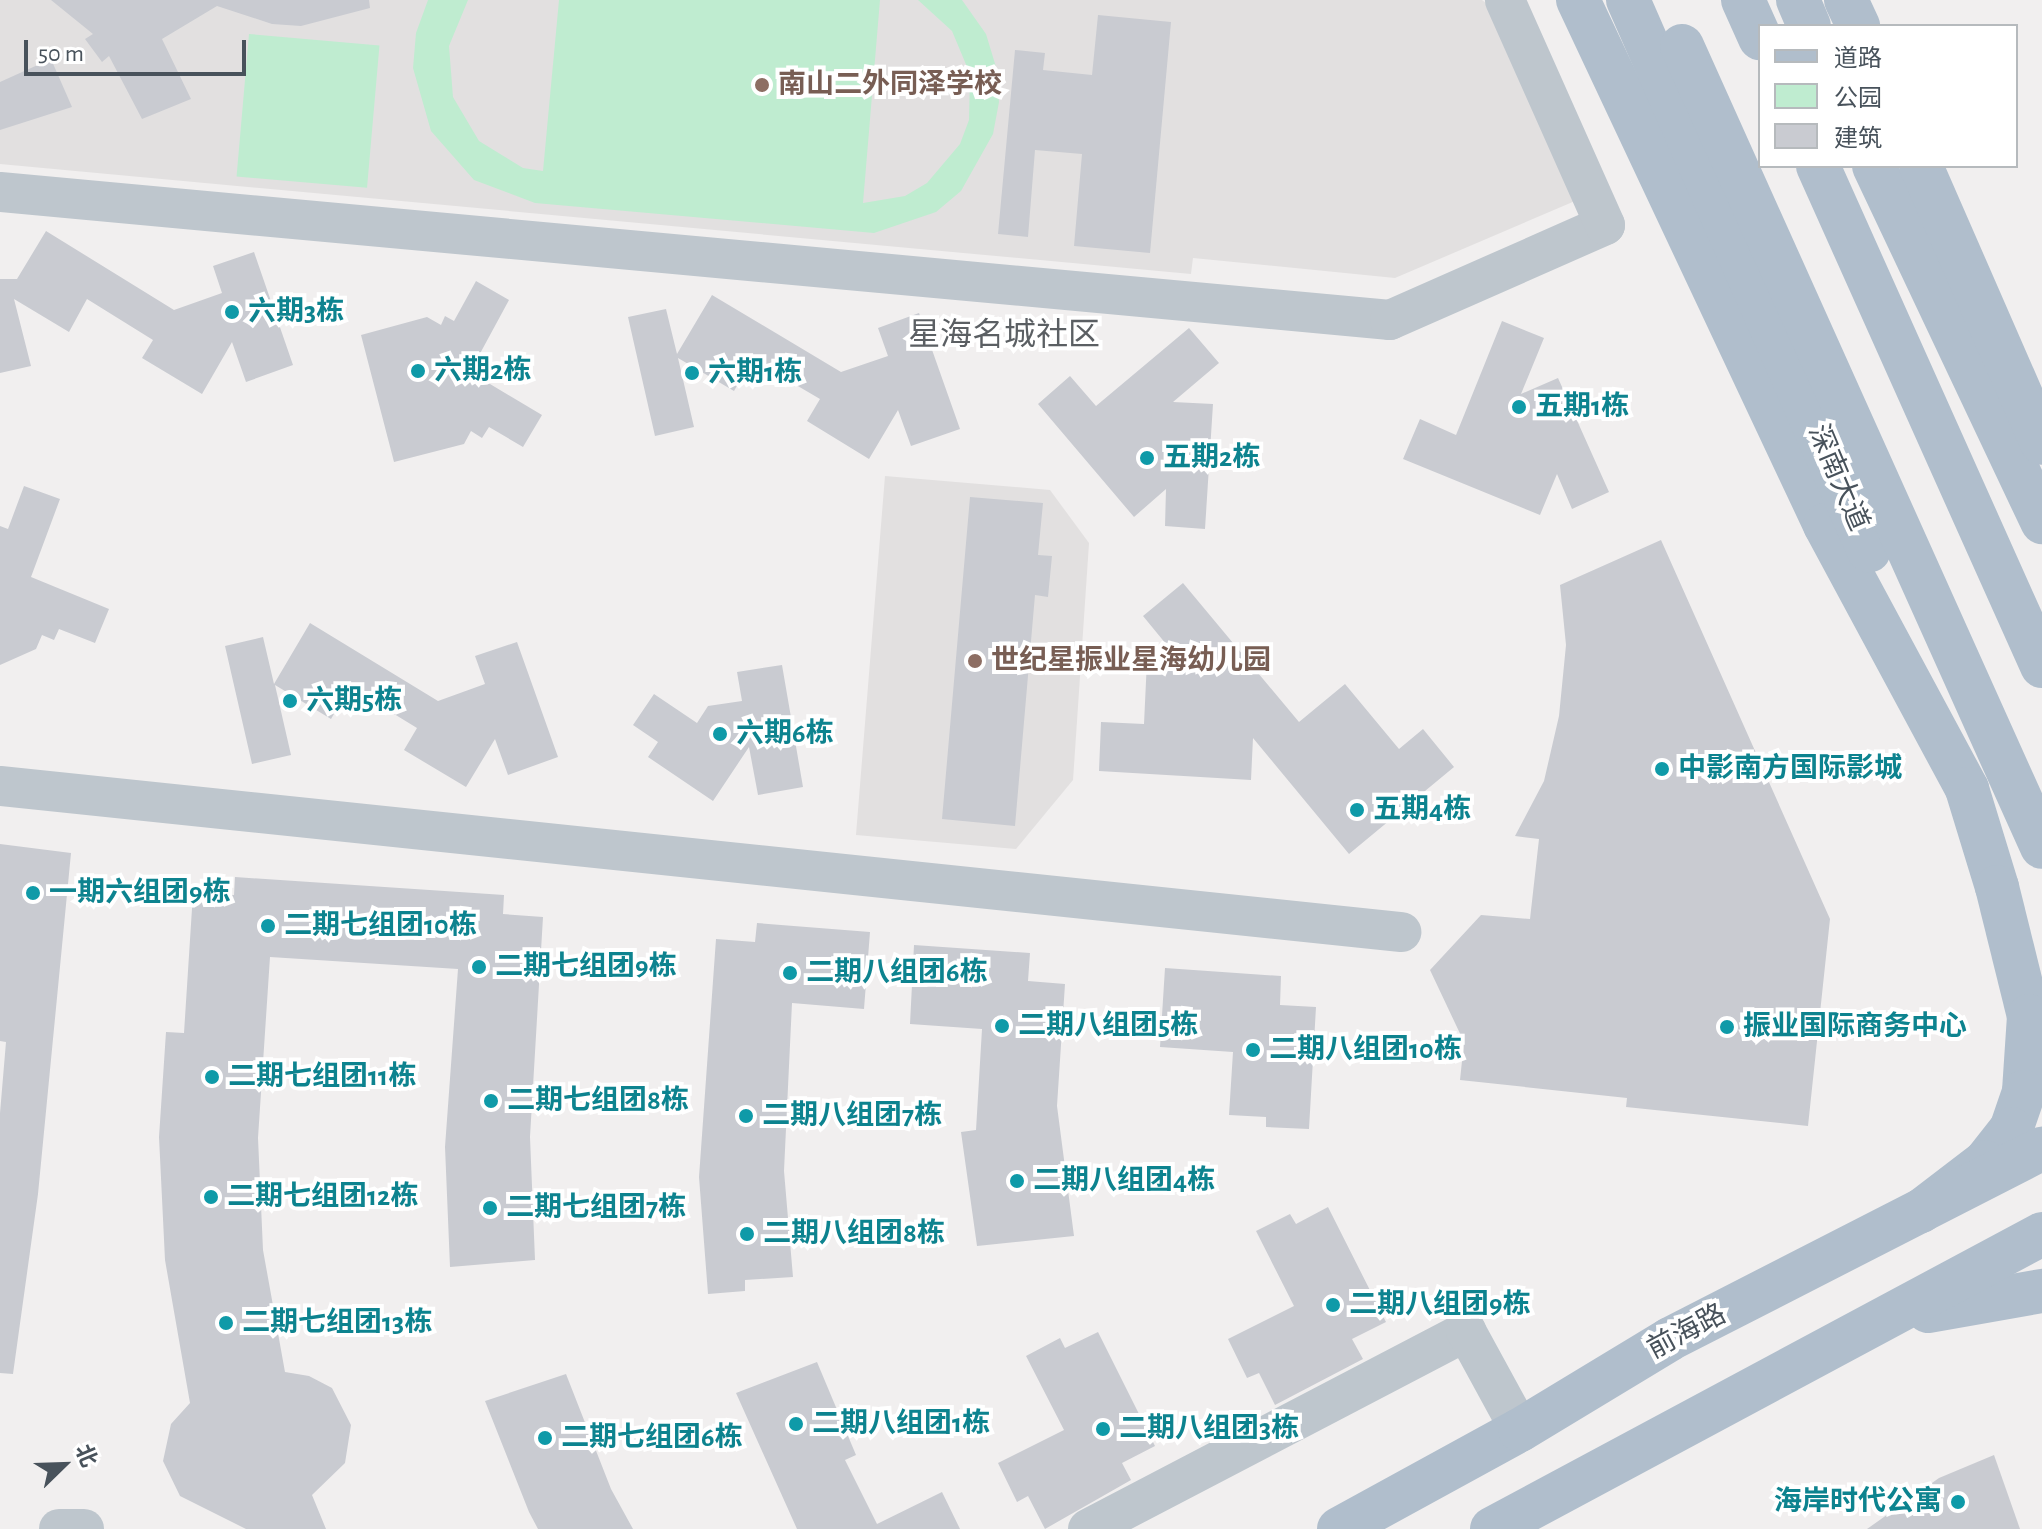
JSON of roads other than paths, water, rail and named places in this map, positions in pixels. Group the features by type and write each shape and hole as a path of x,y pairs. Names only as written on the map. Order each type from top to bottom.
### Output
{"main road":[{"path":"1578,0 1769,410 1967,789 2017,958 2029,1016 2030,1051 2011,1129 1985,1162 1921,1211"},
{"name":"深南大道","path":"1628,0 1819,431 1967,789 2042,959"},
{"name":"深南大道","path":"1661,0 2042,847"},
{"path":"1743,0 1758,34"},
{"path":"1798,0 1808,24"},
{"path":"1846,0 1857,24"},
{"path":"1819,168 2042,666"},
{"path":"1875,168 1975,387 2042,522"},
{"path":"1922,168 2042,443"},
{"name":"前海路","path":"1339,1529 1520,1430 1670,1339 2042,1149"},
{"path":"1492,1529 2042,1234"},
{"path":"1879,1321 2042,1291"}],"street":[{"path":"0,192 1390,320 1605,225 1505,0"},
{"path":"0,786 1401,932"},
{"path":"1088,1529 1466,1331 1520,1430"},
{"path":"59,1529 84,1529"}],"place":[{"name":"南山二外同泽学校","path":"762,85"},
{"name":"六期3栋","path":"232,312"},
{"name":"六期2栋","path":"418,371"},
{"name":"六期1栋","path":"692,373"},
{"name":"五期1栋","path":"1519,407"},
{"name":"五期2栋","path":"1147,458"},
{"name":"世纪星振业星海幼儿园","path":"975,661"},
{"name":"六期5栋","path":"290,701"},
{"name":"六期6栋","path":"720,734"},
{"name":"中影南方国际影城","path":"1662,769"},
{"name":"五期4栋","path":"1357,810"},
{"name":"一期六组团9栋","path":"33,893"},
{"name":"二期七组团10栋","path":"268,926"},
{"name":"二期七组团9栋","path":"479,967"},
{"name":"二期八组团6栋","path":"790,973"},
{"name":"二期八组团5栋","path":"1002,1026"},
{"name":"振业国际商务中心","path":"1727,1027"},
{"name":"二期八组团10栋","path":"1253,1050"},
{"name":"二期七组团11栋","path":"212,1077"},
{"name":"二期七组团8栋","path":"491,1101"},
{"name":"二期八组团7栋","path":"746,1116"},
{"name":"二期八组团4栋","path":"1017,1181"},
{"name":"二期七组团12栋","path":"211,1197"},
{"name":"二期七组团7栋","path":"490,1208"},
{"name":"二期八组团8栋","path":"747,1234"},
{"name":"二期八组团9栋","path":"1333,1305"},
{"name":"二期七组团13栋","path":"226,1323"},
{"name":"二期八组团1栋","path":"796,1424"},
{"name":"二期八组团3栋","path":"1103,1429"},
{"name":"二期七组团6栋","path":"545,1438"},
{"name":"海岸时代公寓","path":"1958,1502"}],"district":[{"name":"星海名城社区","path":"1004,335"}]}
